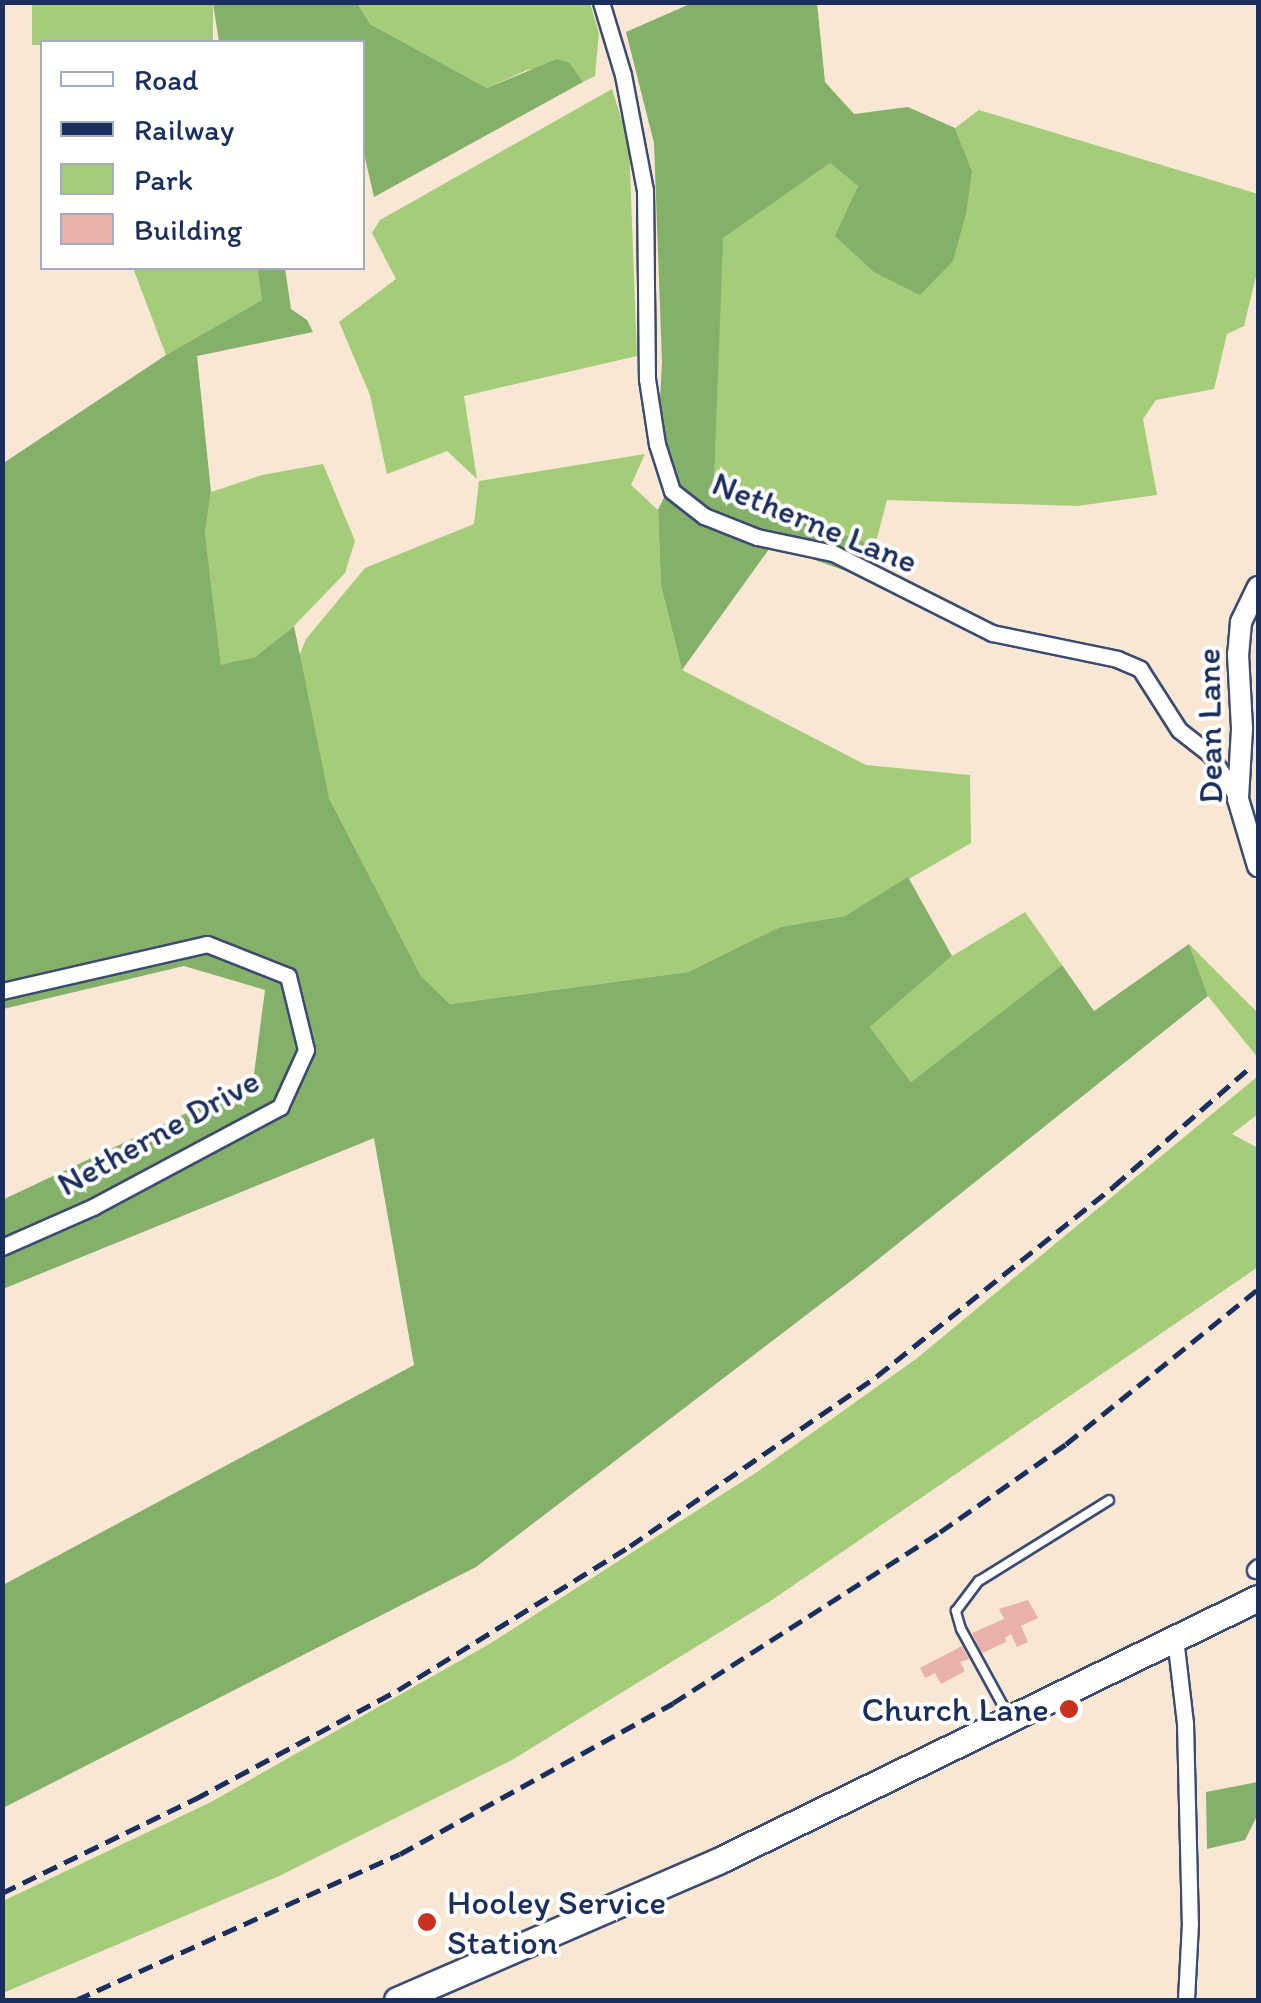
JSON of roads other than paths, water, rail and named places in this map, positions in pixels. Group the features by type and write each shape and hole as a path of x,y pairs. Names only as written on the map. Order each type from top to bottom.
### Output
{"highway":[{"path":"397,2000 718,1862 1258,1598"}],"street":[{"name":"Netherne Lane","path":"601,2 623,75 645,190 646,379 657,444 672,492 704,516 757,537 833,553 992,633 1117,659 1140,669 1178,730 1210,754 1238,799"},
{"name":"Dean Lane","path":"1258,587 1241,622 1249,763 1238,799 1258,866"},
{"name":"Netherne Drive","path":"2,991 207,944 288,976 306,1050 280,1108 93,1207 2,1248"},
{"path":"1174,1638 1185,1723 1190,1923 1186,2000"}],"lane":[{"path":"1010,1719 961,1629 956,1612 979,1581 1108,1500"}],"railway":[{"path":"2,1893 195,1799 398,1690 630,1546 877,1376 1114,1186 1247,1070"},
{"path":"76,2000 400,1854 673,1703 940,1532 1066,1444 1258,1289"}],"place":[{"name":"Church Lane","path":"1069,1709"},
{"name":"Hooley Service Station","path":"427,1922"}]}
